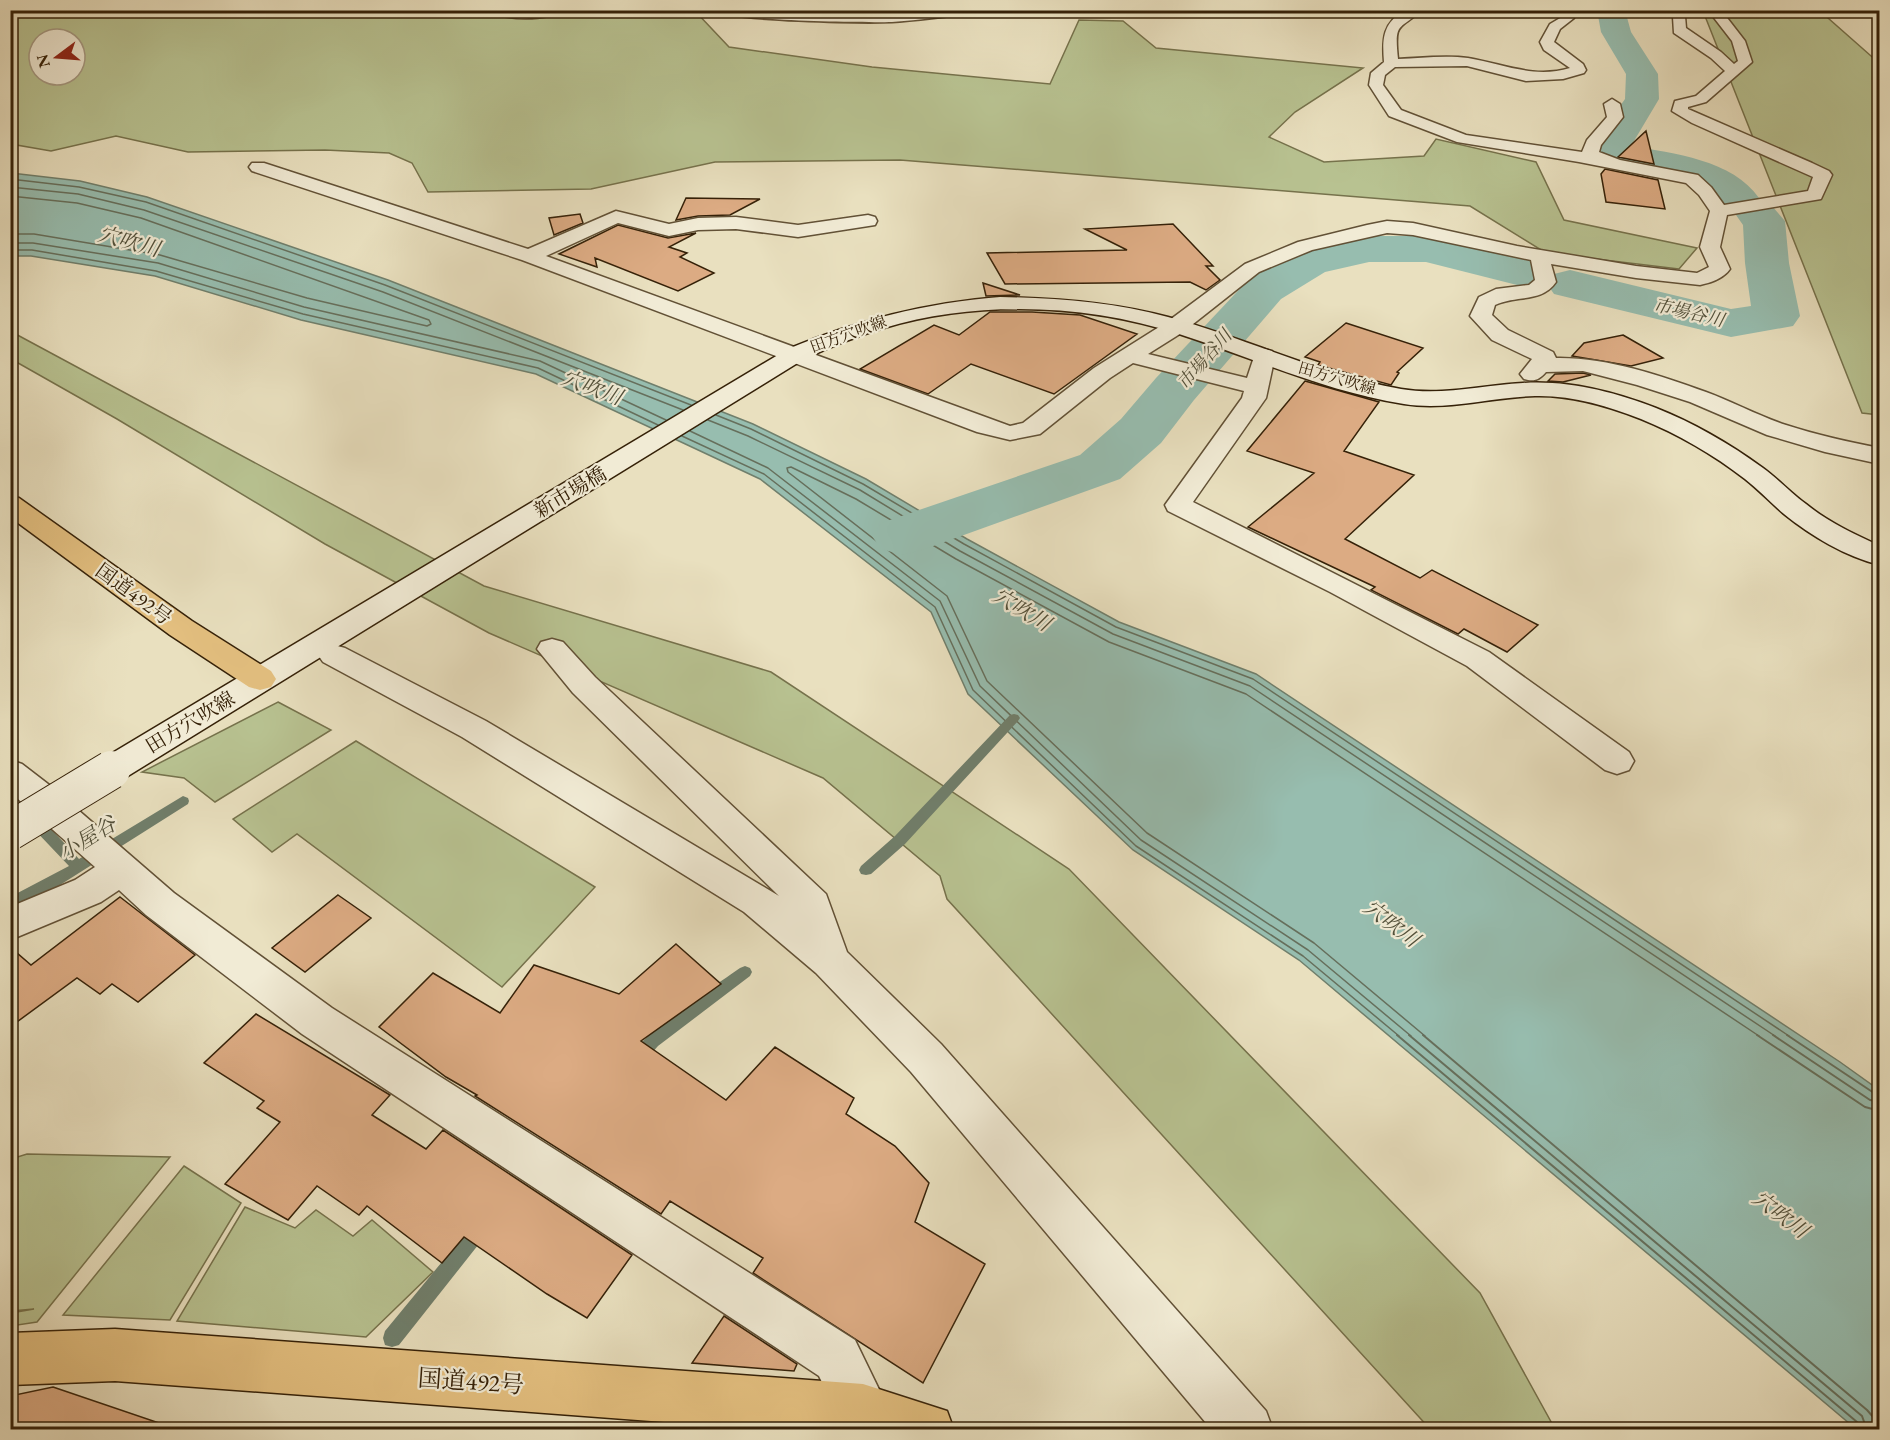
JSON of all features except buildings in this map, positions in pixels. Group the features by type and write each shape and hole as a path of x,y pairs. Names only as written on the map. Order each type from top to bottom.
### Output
{"highway":[{"name":"国道492号","path":"10,504 181,628 260,679"},
{"name":"国道492号","path":"10,1359 115,1355 863,1410 928,1430"}],"street":[{"path":"495,10 520,15 543,14 556,10"},
{"path":"719,10 759,15 891,18 975,10"},
{"path":"1391,63 1388,35 1396,20 1416,10"},
{"path":"1673,10 1679,16 1679,30 1716,55 1732,71"},
{"path":"1714,10 1746,54 1745,62 1701,99 1680,104 1680,111 1705,124 1789,158 1823,176 1815,195 1719,211"},
{"path":"258,167 529,256 986,427 1010,433 1031,429 1102,373 1141,359 1183,330 1252,268 1305,246 1366,231 1387,228 1413,229 1517,252 1636,272 1700,279 1720,269 1710,247 1719,211 1705,191 1692,179 1463,139 1395,113 1376,85 1378,73 1391,63 1451,61 1488,66 1526,76 1563,75 1579,70 1549,47 1547,42 1556,27 1567,18"},
{"path":"1612,104 1615,117 1593,144 1590,154 1616,164"},
{"path":"1587,177 1586,167 1599,165 1665,174"},
{"path":"529,256 616,217 669,230 698,224 736,223 798,231 868,221"},
{"path":"1510,393 1530,378 1545,357 1500,334 1481,316 1486,301 1503,293 1534,291 1546,282 1539,254"},
{"name":"田方穴吹線","path":"769,371 796,354 838,334 888,319 952,307 1010,302 1071,305 1131,314 1353,385 1407,397 1445,399 1539,389 1586,395 1632,408 1694,433 1755,474 1805,516 1880,557"},
{"path":"1245,384 1255,353"},
{"path":"1141,359 1245,384 1254,398 1178,505 1478,659 1617,761"},
{"path":"1540,365 1583,364 1645,380 1698,397 1776,430 1834,447 1880,456"},
{"name":"新市場橋","path":"370,614 769,371"},
{"name":"田方穴吹線","path":"10,831 370,614"},
{"path":"552,649 584,685 812,905 830,961"},
{"path":"334,655 474,729 757,901 830,961 926,1058 1247,1430"},
{"path":"10,773 160,904 317,1021 837,1358 863,1410"},
{"path":"10,924 88,891 119,867"}],"shaded area":[{"path":"10,11 695,11 729,47 872,67 1050,84 1079,20 1123,21 1156,48 1363,68 1295,112 1269,137 1324,162 1424,156 1436,139 1536,162 1564,220 1697,248 1679,269 1546,253 1470,206 900,160 715,162 591,189 428,192 412,163 389,153 325,150 188,152 116,136 51,151 11,144"},
{"path":"1703,11 1820,11 1879,63 1879,415 1862,413"},
{"path":"10,331 484,586 771,672 1069,869 1480,1293 1555,1429 1430,1429 947,899 940,876 823,778 489,633 325,544 117,419 11,359"},
{"path":"278,702 331,730 215,802 184,778 142,772"},
{"path":"356,741 595,887 502,987 297,834 272,852 233,819"},
{"path":"27,1154 170,1157 37,1322 11,1326 11,1313 34,1309 11,1311 11,1159"},
{"path":"184,1166 241,1203 170,1320 63,1315"},
{"path":"245,1207 295,1228 316,1210 353,1236 372,1220 433,1272 366,1337 177,1321"}],"water":[{"name":"穴吹川","path":"11,173 80,181 147,197 388,280 753,424 866,479 967,539 1119,622 1256,674 1840,1062 1879,1090 1879,1429 1856,1429 1299,960 1133,850 968,694 931,612 760,479 536,374 301,320 155,276 31,256 11,256"}],"waterway":[{"name":"市場谷川","path":"1611,10 1616,32 1642,74 1642,99 1617,136 1609,154 1694,172 1725,187 1739,198"},
{"name":"市場谷川","path":"1570,284 1731,323 1776,316 1767,263 1764,221 1757,215"},
{"name":"市場谷川","path":"903,536 1100,467 1141,431 1175,389 1265,289 1310,262 1369,249 1426,249 1521,272"},
{"path":"866,870 900,840 1014,718"},
{"name":"小屋谷","path":"78,867 183,801"},
{"path":"35,821 78,867"},
{"name":"小屋谷","path":"10,904 78,867"},
{"path":"639,1057 653,1041 745,972"},
{"path":"392,1338 480,1229"}]}
